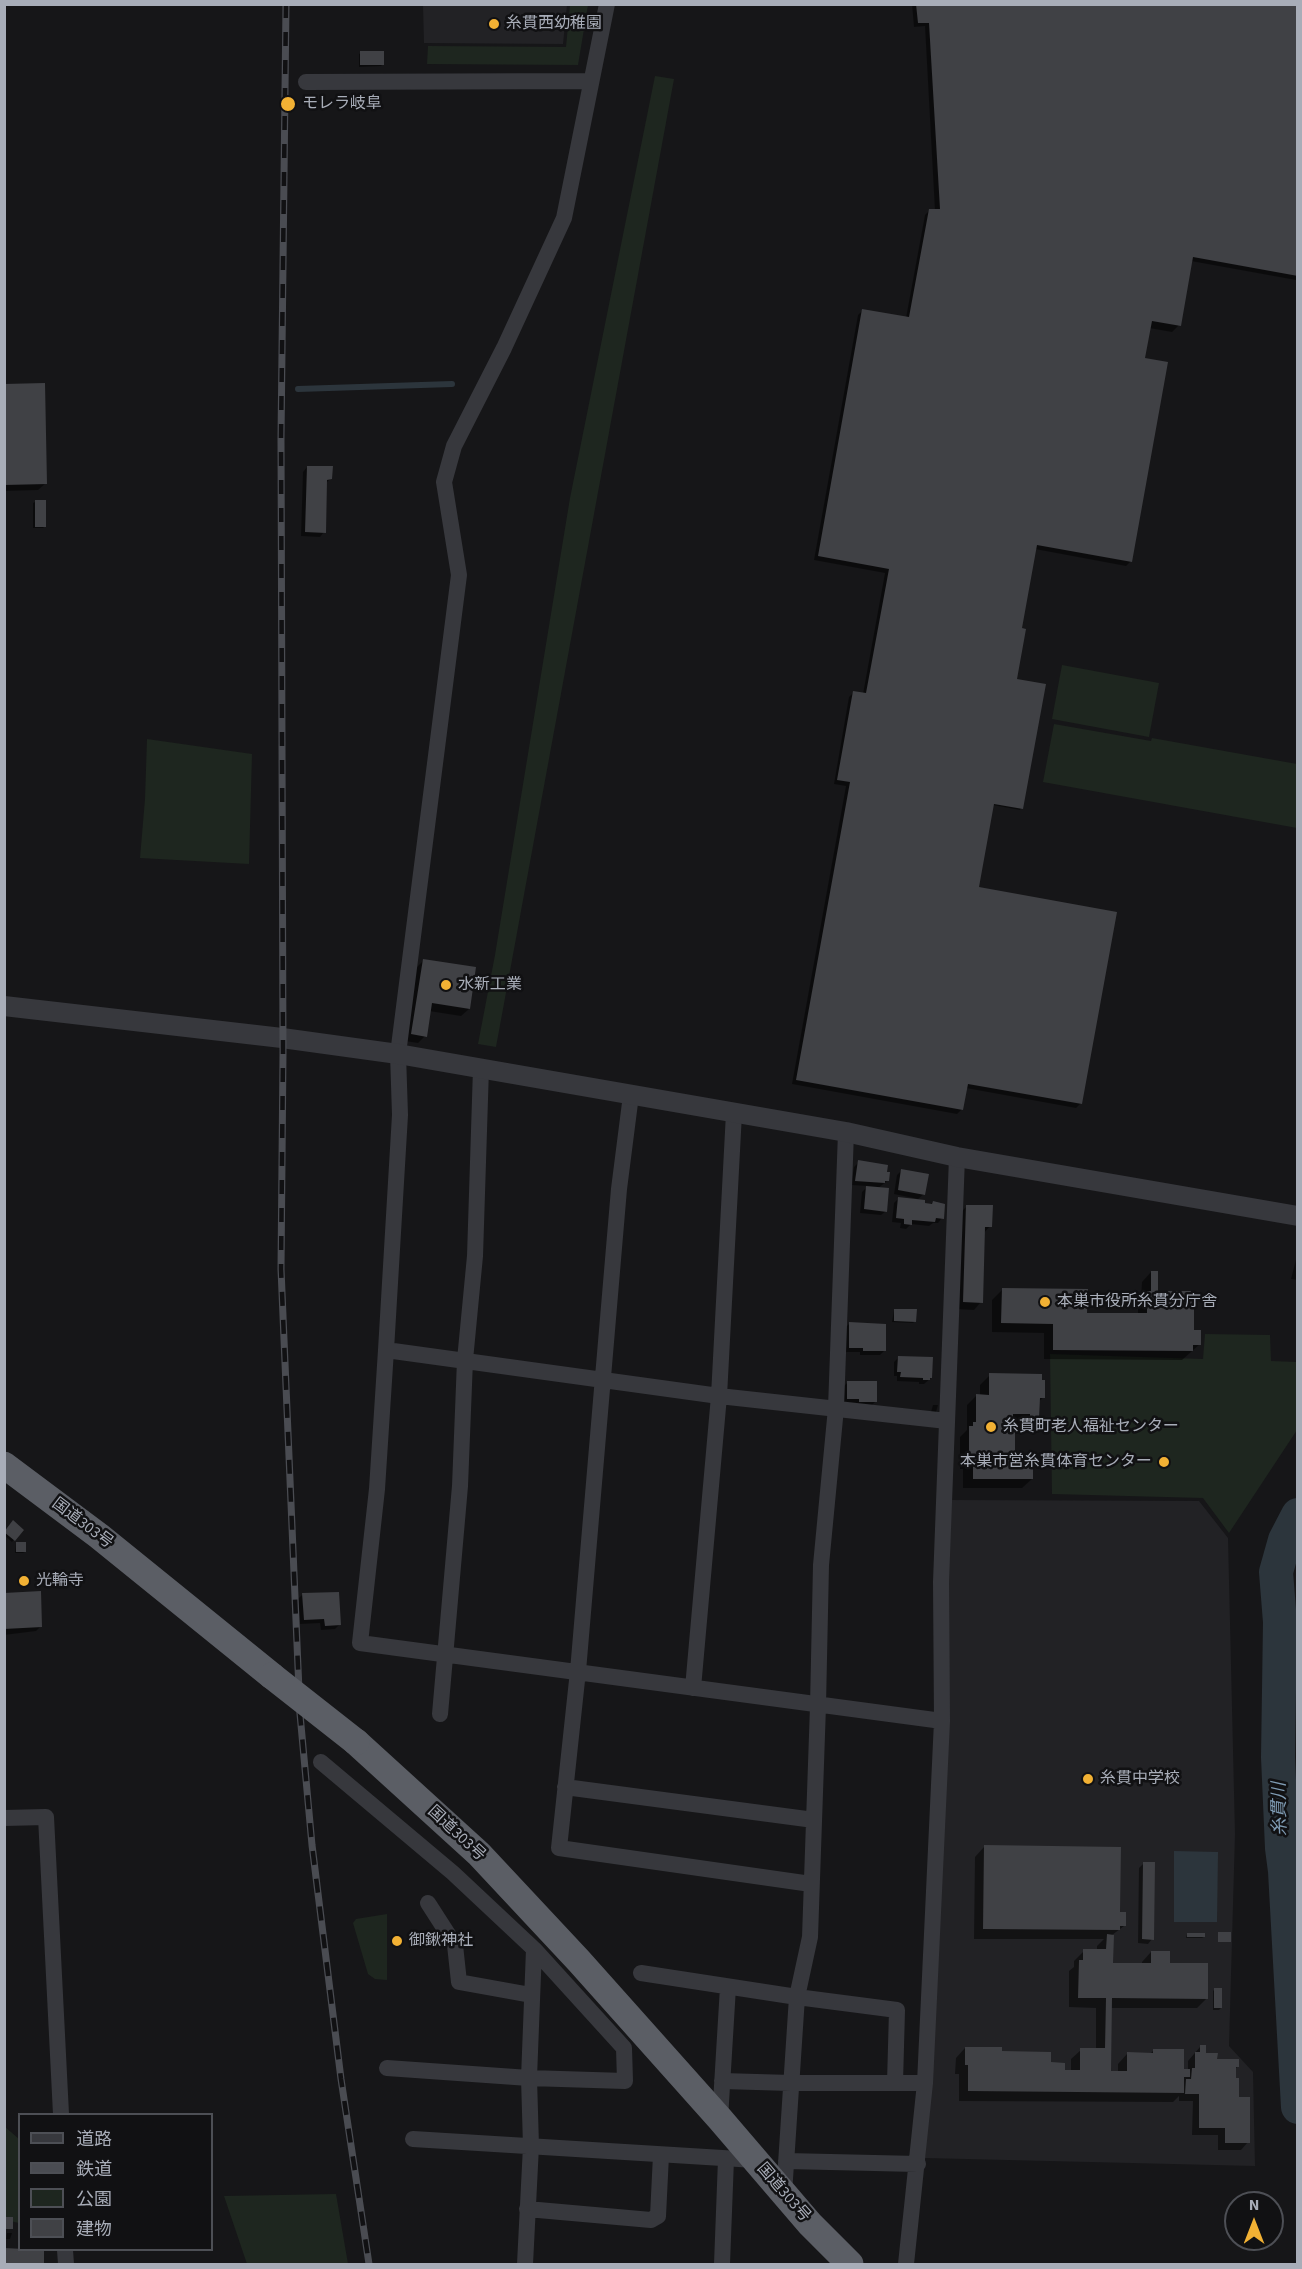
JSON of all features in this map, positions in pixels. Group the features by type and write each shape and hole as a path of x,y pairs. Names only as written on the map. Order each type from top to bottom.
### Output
{"highway":[{"name":"国道303号","path":"4,1465 99,1536 356,1742 479,1854 579,1961 810,2224 850,2265"}],"street":[{"path":"607,4 564,218 504,348 454,446 444,482 459,575 398,1054 400,1115 386,1350 377,1489 360,1643 942,1721"},
{"path":"306,82 591,81"},
{"path":"4,1006 282,1038 398,1054 846,1132 957,1157 1298,1216"},
{"path":"440,1714 459,1486 465,1360 475,1256 481,1068"},
{"path":"631,1095 619,1189 578,1671 559,1848 811,1884"},
{"path":"693,1688 718,1396 734,1113"},
{"path":"784,2194 797,1997 810,1937 821,1565 836,1408 846,1132"},
{"path":"906,2265 926,2083 942,1721 940,1582 957,1157"},
{"path":"386,1350 718,1396 947,1421"},
{"path":"321,1762 453,1873 534,1949 624,2048 625,2081 529,2078 387,2068"},
{"path":"565,1787 814,1820"},
{"path":"4,1818 46,1817 61,2113"},
{"path":"428,1903 455,1945 459,1982 531,1995"},
{"path":"525,2265 531,2146 529,2078 534,1949"},
{"path":"641,1973 897,2010 895,2083"},
{"path":"720,2119 728,1987"},
{"path":"722,2081 926,2083"},
{"path":"413,2139 755,2160"},
{"path":"527,2210 651,2220 658,2216 661,2154"},
{"path":"722,2265 726,2158"},
{"path":"786,2161 918,2164"}],"shaded area":[{"name":"糸貫西幼稚園","path":"423,5 567,5 563,44 424,43"},
{"name":"糸貫中学校","path":"948,1500 1199,1501 1228,1538 1235,1834 1229,2046 1253,2072 1255,2166 925,2158"},
{"path":"1174,1851 1218,1852 1217,1922 1174,1922"}],"green space":[{"path":"570,5 588,5 578,65 427,64 428,46 566,47"},
{"path":"655,76 674,79 496,1047 478,1044 495,955 570,498"},
{"path":"1062,665 1159,683 1149,737 1052,719"},
{"path":"1054,724 1151,741 1152,738 1297,764 1297,828 1043,782"},
{"path":"147,739 252,754 249,864 140,858"},
{"name":"本巣市営糸貫体育センター","path":"1205,1334 1270,1335 1271,1361 1297,1362 1297,1430 1229,1533 1203,1498 1052,1494 1050,1354 1203,1359"},
{"path":"387,1914 387,1980 375,1979 368,1974 353,1923 356,1919"},
{"path":"4,2126 18,2138 18,2223 5,2220"},
{"path":"336,2194 348,2264 247,2264 224,2196"}],"building":[{"path":"916,4 1298,4 1298,276 1193,257 1181,326 1152,321 1145,358 1168,362 1132,562 1037,545 1022,628 1026,629 1017,679 1046,684 1023,809 994,804 979,887 1117,912 1082,1104 968,1084 963,1110 796,1080 850,782 837,780 853,691 866,693 889,569 818,556 862,309 909,317 929,209 940,209 929,23 918,23"},
{"path":"360,51 384,51 384,65 360,65"},
{"path":"45,383 47,484 4,485 4,384"},
{"path":"307,466 333,466 332,479 327,480 326,533 305,532"},
{"path":"35,500 46,500 46,527 35,527"},
{"name":"水新工業","path":"423,959 476,967 470,1009 432,1003 427,1037 411,1034"},
{"path":"858,1160 888,1165 889,1181 885,1183 855,1181"},
{"path":"901,1169 929,1174 925,1195 898,1190"},
{"path":"866,1186 889,1188 887,1212 864,1209"},
{"path":"898,1197 925,1200 925,1203 932,1204 933,1201 945,1204 944,1219 936,1218 935,1222 912,1220 912,1225 904,1224 904,1219 896,1218"},
{"path":"966,1205 993,1205 992,1227 985,1227 983,1303 963,1302"},
{"name":"本巣市役所糸貫分庁舎","path":"1151,1271 1158,1271 1158,1291 1194,1291 1194,1330 1201,1330 1201,1345 1193,1345 1193,1351 1053,1350 1053,1324 1001,1323 1002,1288 1088,1289 1087,1313 1147,1313 1147,1291 1151,1291"},
{"path":"894,1309 917,1309 916,1322 894,1321"},
{"path":"849,1322 886,1324 886,1351 863,1351 863,1348 849,1348"},
{"path":"898,1356 933,1357 932,1378 923,1380 923,1378 900,1377 901,1372 897,1372"},
{"name":"糸貫町老人福祉センター","path":"989,1373 1042,1374 1042,1380 1045,1380 1045,1398 1040,1398 1039,1418 1030,1418 1030,1414 1013,1414 1015,1459 1033,1459 1033,1479 973,1479 973,1460 969,1460 969,1426 973,1426 973,1422 976,1422 976,1394 989,1395"},
{"path":"847,1381 877,1381 877,1402 847,1399"},
{"path":"13,1520 24,1530 15,1541 4,1532"},
{"path":"16,1542 26,1542 26,1552 16,1552"},
{"path":"41,1591 42,1627 4,1629 4,1593"},
{"path":"339,1592 341,1625 325,1626 324,1619 304,1620 302,1593"},
{"path":"984,1845 1121,1847 1120,1912 1126,1912 1126,1926 1120,1926 1120,1930 983,1929"},
{"path":"1143,1862 1155,1862 1154,1940 1142,1939"},
{"path":"1218,1932 1231,1932 1231,1942 1218,1942"},
{"path":"1187,1933 1205,1933 1205,1937 1187,1937"},
{"path":"1107,1934 1114,1935 1113,1963 1151,1963 1151,1951 1170,1951 1170,1963 1208,1963 1208,1999 1112,1998 1111,2071 1127,2071 1127,2052 1153,2053 1153,2049 1184,2049 1184,2069 1190,2069 1190,2077 1184,2077 1184,2093 968,2091 965,2047 1002,2047 1002,2051 1051,2052 1051,2062 1065,2063 1065,2070 1080,2070 1080,2048 1105,2048 1106,1998 1078,1998 1079,1960 1083,1960 1083,1949 1106,1949"},
{"path":"1214,1988 1222,1988 1222,2008 1214,2008"},
{"path":"1200,2045 1206,2045 1206,2053 1218,2053 1217,2059 1239,2059 1236,2078 1239,2078 1239,2097 1250,2097 1250,2143 1225,2143 1225,2128 1199,2128 1199,2094 1185,2094 1186,2079 1191,2079 1192,2068 1195,2068 1195,2052 1200,2052"},
{"path":"5,2217 13,2217 13,2229 5,2229"},
{"path":"4,2248 18,2249 18,2251 44,2251 44,2264 4,2264"}],"waterway":[{"path":"298,389 452,384"},
{"name":"糸貫川","path":"1298,1515 1285,1540 1276,1572 1280,1622 1278,1757 1298,2107"}],"railway":[{"path":"286,4 281,438 283,1053 281,1269 300,1714 312,1845 341,2079 369,2264"}],"place":[{"name":"糸貫西幼稚園","path":"494,24"},
{"name":"モレラ岐阜","path":"288,104"},
{"name":"水新工業","path":"446,985"},
{"name":"本巣市役所糸貫分庁舎","path":"1045,1302"},
{"name":"糸貫町老人福祉センター","path":"991,1427"},
{"name":"本巣市営糸貫体育センター","path":"1164,1462"},
{"name":"光輪寺","path":"24,1581"},
{"name":"糸貫中学校","path":"1088,1779"},
{"name":"御鍬神社","path":"397,1941"}]}
